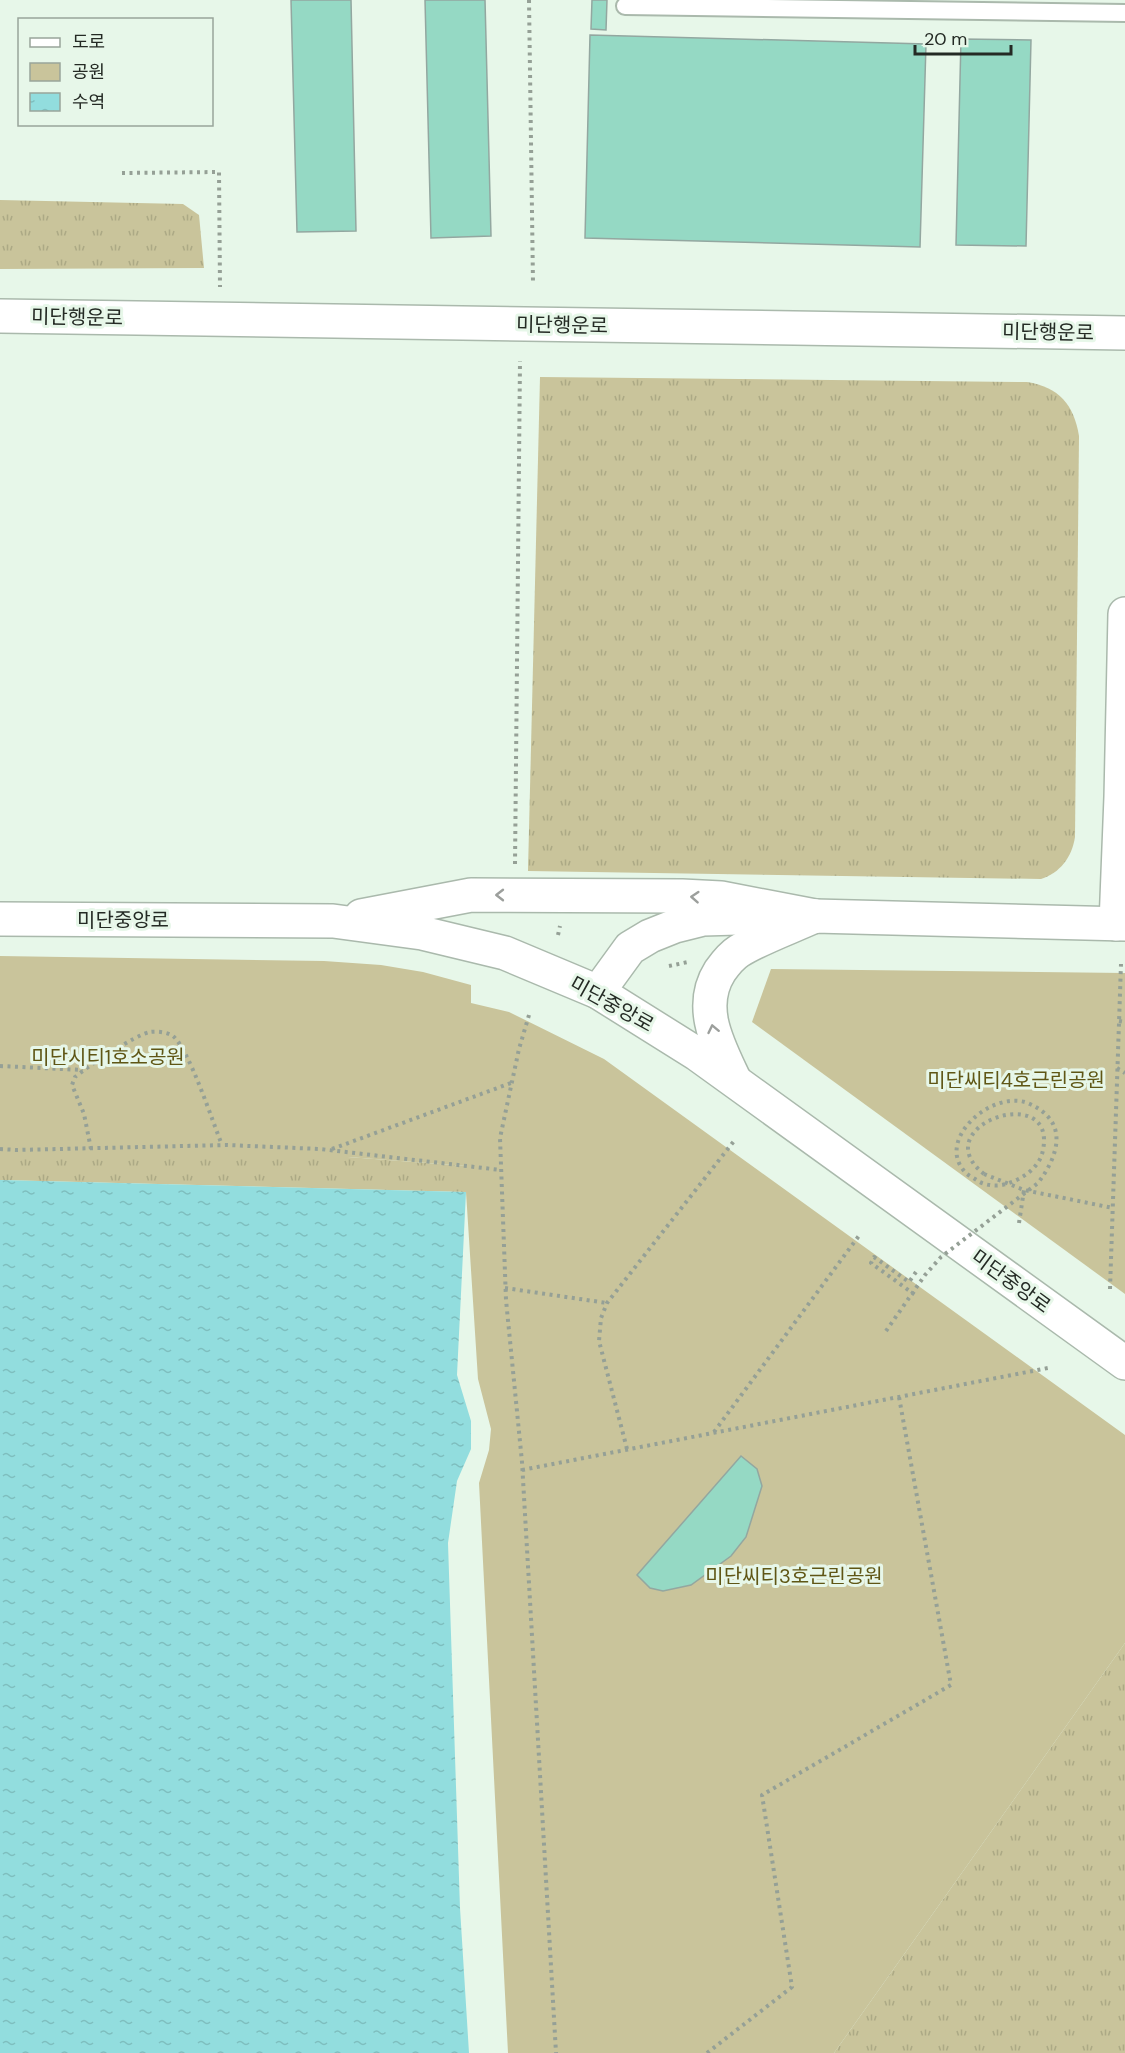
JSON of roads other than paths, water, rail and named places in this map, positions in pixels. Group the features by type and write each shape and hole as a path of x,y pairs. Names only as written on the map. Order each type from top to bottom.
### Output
{"street":[{"name":"미단행운로","path":"0,316 1125,333"},
{"path":"598,992 630,948 650,936 675,926 703,919 815,916 1120,924 1125,614"},
{"path":"333,921 471,895 721,898 815,916"},
{"path":"736,1082 716,1041 709,1010 714,980 738,951 815,916"},
{"name":"미단중앙로","path":"0,919 333,921 422,933 505,953 598,992 697,1054 1125,1363"}],"lane":[{"path":"625,6 1125,13"}],"water":[{"path":"0,1180 466,1192 457,1375 471,1421 471,1449 457,1481 448,1543 460,1908 469,2053 0,2053"}],"park label":[{"name":"미단시티1호소공원","path":"108,1057"},
{"name":"미단씨티4호근린공원","path":"1016,1080"},
{"name":"미단씨티3호근린공원","path":"794,1576"}]}
